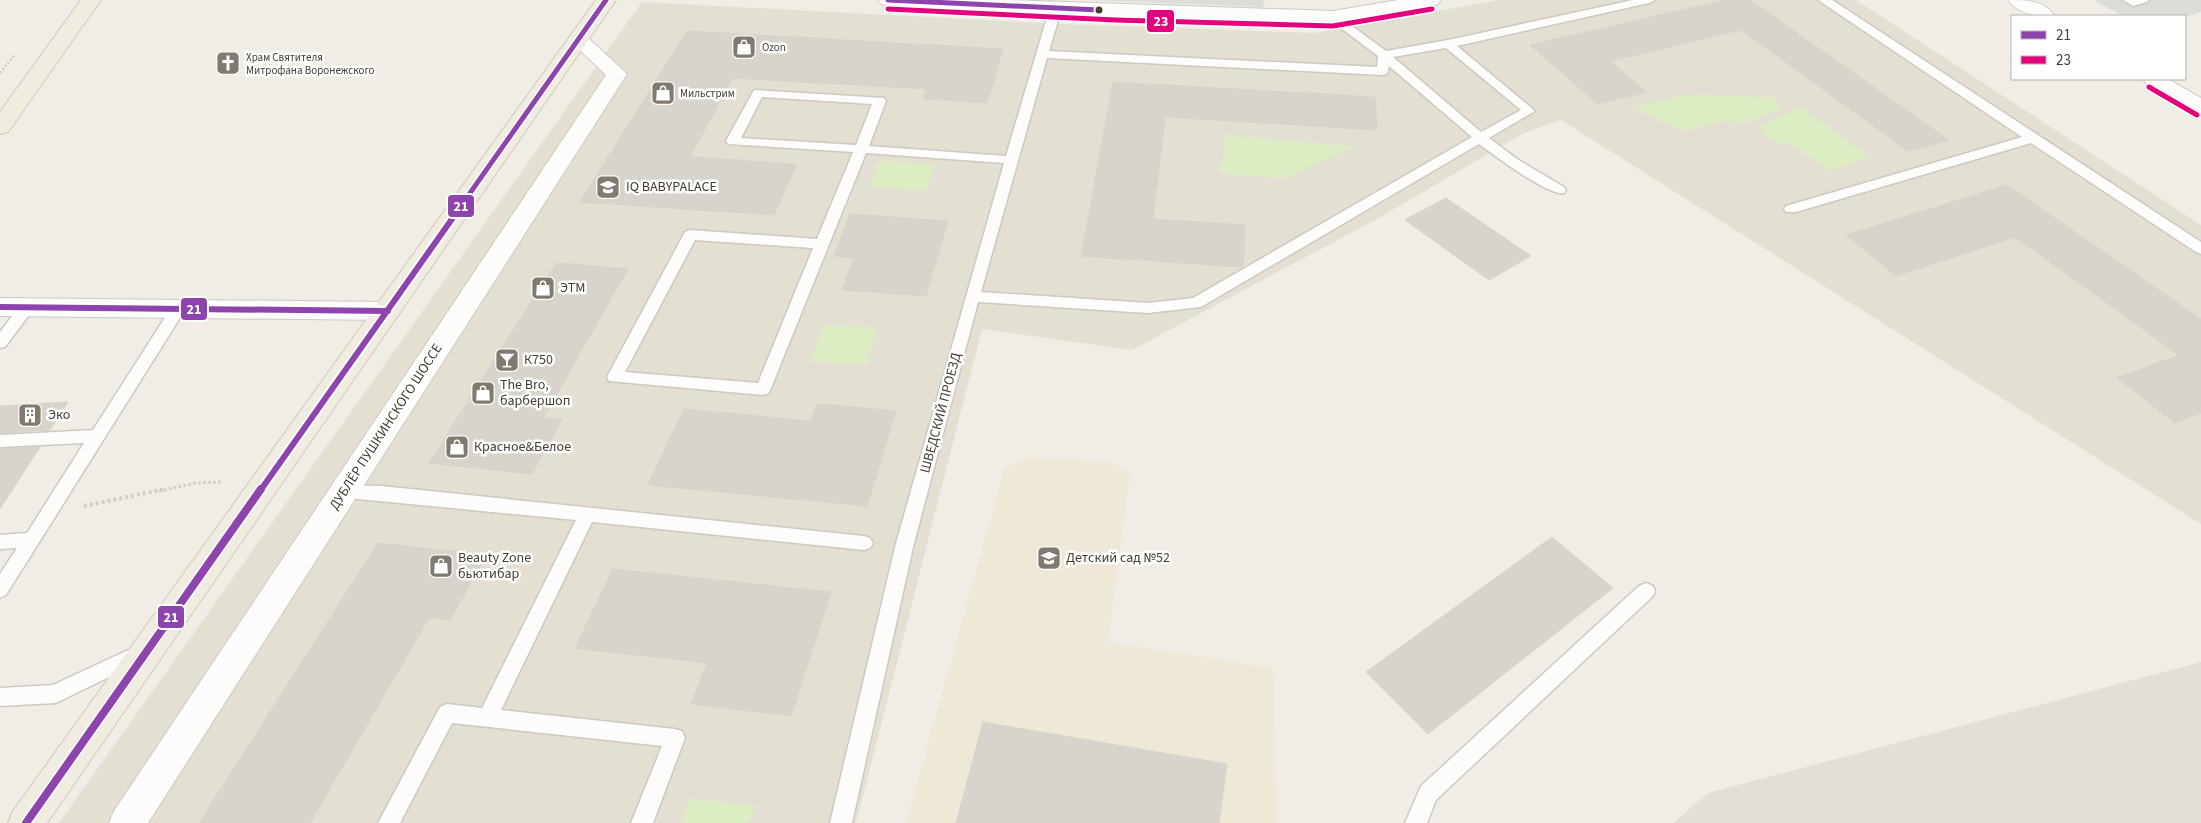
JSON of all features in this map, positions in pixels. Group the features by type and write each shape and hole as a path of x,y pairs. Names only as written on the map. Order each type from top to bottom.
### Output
{"main road":[{"path":"0,127 90,0"},
{"path":"26,823 606,0"}],"street":[{"path":"888,0 985,2 1115,11 1333,17 1431,0"},
{"path":"2018,0 2043,15"},
{"name":"ДУБЛЁР ПУШКИНСКОГО ШОССЕ","path":"127,823 617,74 578,40"},
{"path":"2155,80 2201,107"},
{"path":"0,307 388,310"}],"lane":[{"path":"1384,56 1448,44 1648,0"},
{"path":"1824,0 2201,249"},
{"path":"2128,0 2133,3 2143,0"},
{"name":"ШВЕДСКИЙ ПРОЕЗД","path":"842,823 904,547 972,297 1056,7"},
{"path":"1333,17 1384,56 1480,138 1512,162 1559,190"},
{"path":"972,297 1148,308 1196,303 1530,110 1448,44"},
{"path":"1042,54 1383,71 1384,56"},
{"path":"822,244 690,235 615,377 762,389 822,244 860,149 880,101 758,93 733,140 860,149 1013,160"},
{"path":"1791,208 2033,138"},
{"path":"0,342 27,307"},
{"path":"0,590 178,308"},
{"path":"0,441 97,436"},
{"path":"343,492 381,493 864,543"},
{"path":"487,718 587,515"},
{"path":"0,542 31,540"},
{"path":"1416,823 1428,792 1646,591"},
{"path":"0,697 55,694 150,648"},
{"path":"389,823 447,713 674,738 642,823"}],"path":[{"path":"80,507 196,482 221,482"}],"shaded area":[{"path":"1089,0 1264,0 1263,7"},
{"path":"1500,0 1856,0 2201,225 2201,524 1561,120 1524,133 1375,220 1132,350 982,329 856,823 59,823 642,2 1059,24 1314,33"},
{"path":"2094,0 2201,0 2201,12 2186,17 2186,15 2121,15"},
{"name":"Детский сад №52","path":"1027,457 1111,462 1130,474 1108,642 1273,668 1277,823 906,823 1004,470"},
{"path":"2201,662 2201,823 1673,823 1708,793"}],"green space":[{"path":"1683,95 1772,97 1781,108 1743,124 1726,120 1682,131 1635,108"},
{"path":"1800,107 1869,157 1829,171 1796,147 1769,140 1759,126"},
{"path":"1226,135 1354,147 1283,179 1221,173"},
{"path":"879,161 934,164 926,190 870,187"},
{"path":"824,325 877,328 866,365 811,361"},
{"path":"690,799 755,806 749,823 682,823"}],"building":[{"path":"1725,0 1750,0 1949,140 1908,151 1741,30 1610,61 1647,92 1598,104 1530,45"},
{"path":"687,31 1003,49 987,103 923,99 926,89 733,78 690,157 797,164 774,215 580,202"},
{"path":"1113,82 1375,97 1377,130 1165,117 1153,219 1245,225 1243,267 1081,256"},
{"path":"2007,185 2201,319 2201,413 2175,423 2117,378 2179,355 2015,237 1896,276 1846,235"},
{"path":"1446,198 1531,256 1489,280 1405,220"},
{"path":"850,214 948,221 926,296 842,290 854,258 834,256"},
{"path":"556,263 628,269 543,418 562,419 532,474 429,463"},
{"name":"Эко","path":"68,402 50,430 0,433 0,406"},
{"path":"817,404 896,411 867,506 648,485 684,409 811,421"},
{"path":"40,447 0,509 0,449"},
{"path":"1552,537 1613,588 1428,734 1366,672"},
{"path":"378,543 487,555 450,620 429,618 310,823 199,823"},
{"path":"613,569 831,592 791,716 691,704 707,663 575,648"},
{"path":"983,722 1227,764 1219,823 956,823"}],"transit line":[{"name":"21","path":"26,823 606,0"},
{"name":"21","path":"888,0 1099,10"},
{"name":"23","path":"888,9 1115,20 1333,26 1432,9"},
{"name":"23","path":"2149,87 2197,115"},
{"name":"21","path":"0,307 388,311"}],"place":[{"name":"Ozon","path":"744,47"},
{"name":"Храм Святителя Митрофана Воронежского","path":"228,63"},
{"name":"Мильстрим","path":"663,93"},
{"name":"IQ BABYPALACE","path":"608,187"},
{"name":"ЭТМ","path":"543,288"},
{"name":"К750","path":"507,360"},
{"name":"The Bro, барбершоп","path":"483,393"},
{"name":"Эко","path":"30,415"},
{"name":"Красное&Белое","path":"457,447"},
{"name":"Детский сад №52","path":"1049,558"},
{"name":"Beauty Zone бьютибар","path":"441,566"}]}
